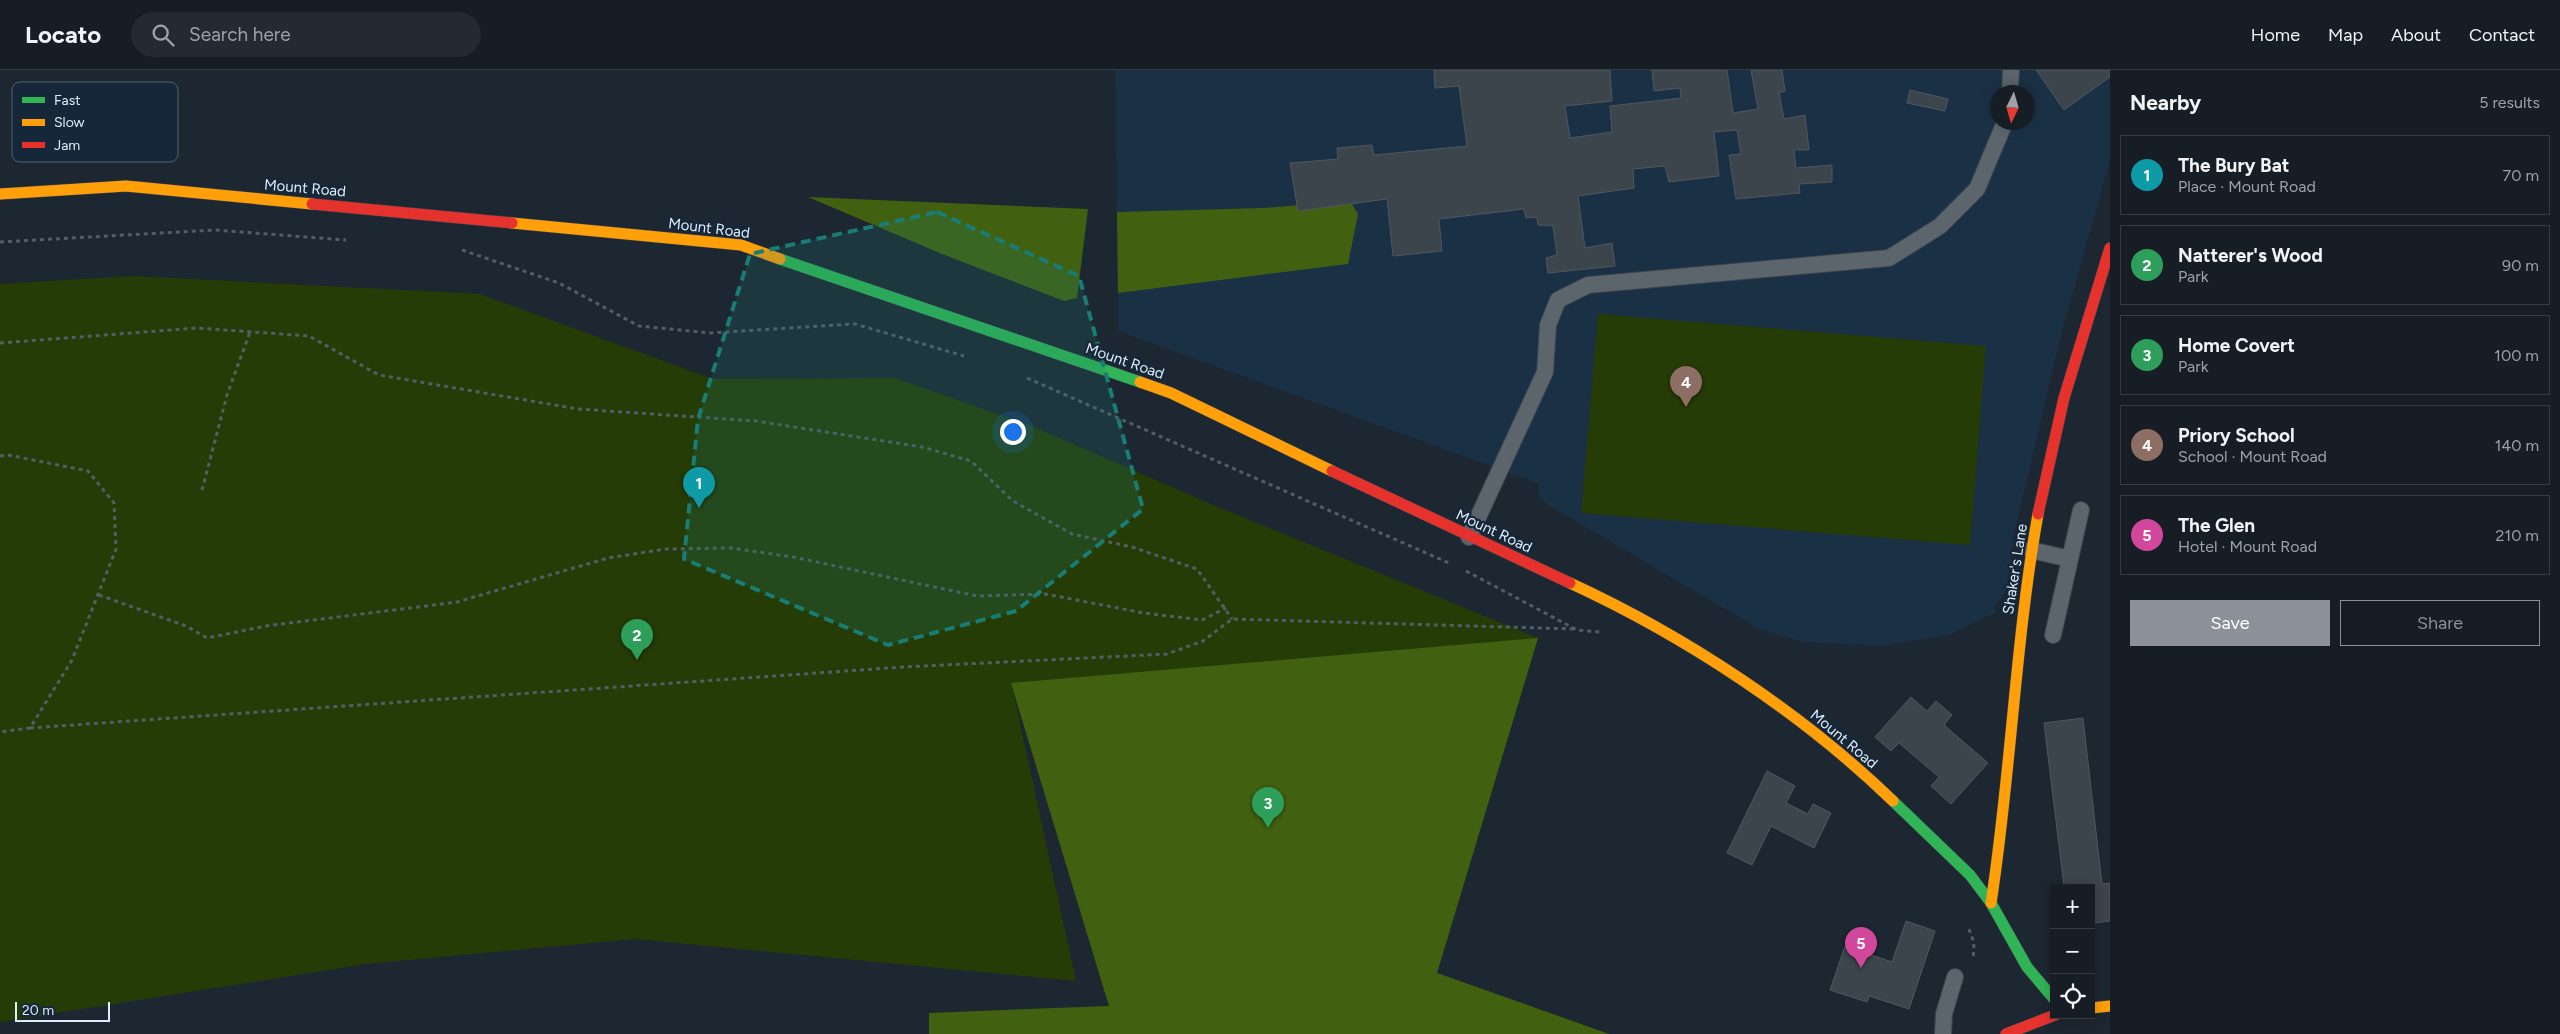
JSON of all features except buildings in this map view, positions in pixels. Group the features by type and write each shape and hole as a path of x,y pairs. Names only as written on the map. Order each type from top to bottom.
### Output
{"street":[{"name":"Mount Road","path":"0,194 126,186 741,245 1172,393 1469,537 1618,605 1738,676 1800,722 1880,788 1970,875 1991,903 2028,967 2050,994"},
{"name":"Shaker's Lane","path":"1991,903 2000,845 2031,550 2064,396 2104,283 2110,248"},
{"path":"2095,1008 2110,1006"},
{"path":"2006,1034 2050,1017"}],"lane":[{"path":"2010,85 2011,70"},
{"path":"1469,537 1545,372 1548,325 1558,300 1588,285 1888,258 1940,226 1977,189 2002,130"},
{"path":"2053,635 2081,510"},
{"path":"2031,550 2070,559"},
{"path":"1944,1034 1944,1014 1956,977"}],"path":[{"path":"0,242 215,230 351,240"},
{"path":"457,249 558,283 639,326 711,333 856,324 969,358"},
{"path":"0,343 197,328 308,336 380,375 578,409 756,421 922,447 971,461 1013,501 1072,534 1132,547 1197,569 1232,619"},
{"path":"202,490 227,395 250,332"},
{"path":"1025,377 1453,565"},
{"path":"0,456 8,455 88,471 114,503 116,549 72,660 30,728"},
{"path":"98,595 186,626 206,638 266,626 457,602 608,558 666,549 731,548 793,557 977,596 1045,594 1144,613 1202,620 1226,608"},
{"path":"1462,569 1577,630"},
{"path":"0,732 30,728 893,668 1167,654 1203,641 1232,619 1605,632"}],"highlighted area":[{"path":"937,212 1079,276 1143,509 1016,611 888,645 684,559 698,419 750,254"}],"shaded area":[{"path":"1115,70 2110,70 2110,161 2062,331 2015,530 2006,591 1994,608 1996,612 1949,635 1881,646 1804,642 1761,630 1548,505 1539,496 1538,483 1118,331"}],"green space":[{"path":"808,197 1088,209 1077,298 1064,301 942,254"},
{"path":"1350,201 1358,214 1348,264 1118,293 1117,212 1263,208"},
{"path":"134,276 480,294 713,379 895,378 1034,427 1218,507 1538,638 1437,973 1609,1034 929,1034 929,1013 1109,1006 1013,691 1076,981 635,939 366,964 0,1022 0,284"},
{"path":"1598,314 1986,346 1970,545 1581,513"},
{"path":"1538,638 1437,973 1609,1034 929,1034 929,1013 1109,1006 1011,683"}],"traffic: fast":[{"path":"780,259 1140,382"},
{"path":"1893,801 1970,875 1991,903 2027,967 2050,994"}],"traffic: slow":[{"path":"0,194 126,186 312,204"},
{"path":"512,223 741,245 780,259"},
{"path":"1140,382 1171,393 1332,471"},
{"path":"1991,903 2004,806 2018,660 2038,514"},
{"path":"1570,583 1656,627 1740,679 1820,737 1893,801"},
{"path":"2095,1008 2110,1006"}],"traffic: jam":[{"path":"312,204 512,223"},
{"path":"2038,514 2064,398 2110,248"},
{"path":"1332,471 1570,583"},
{"path":"2006,1034 2050,1017"}],"place":[{"name":"Priory School","path":"1686,407"},
{"name":"The Bury Bat","path":"699,508"},
{"name":"Natterer's Wood","path":"637,660"},
{"name":"Home Covert","path":"1268,828"},
{"name":"The Glen","path":"1861,968"}]}
